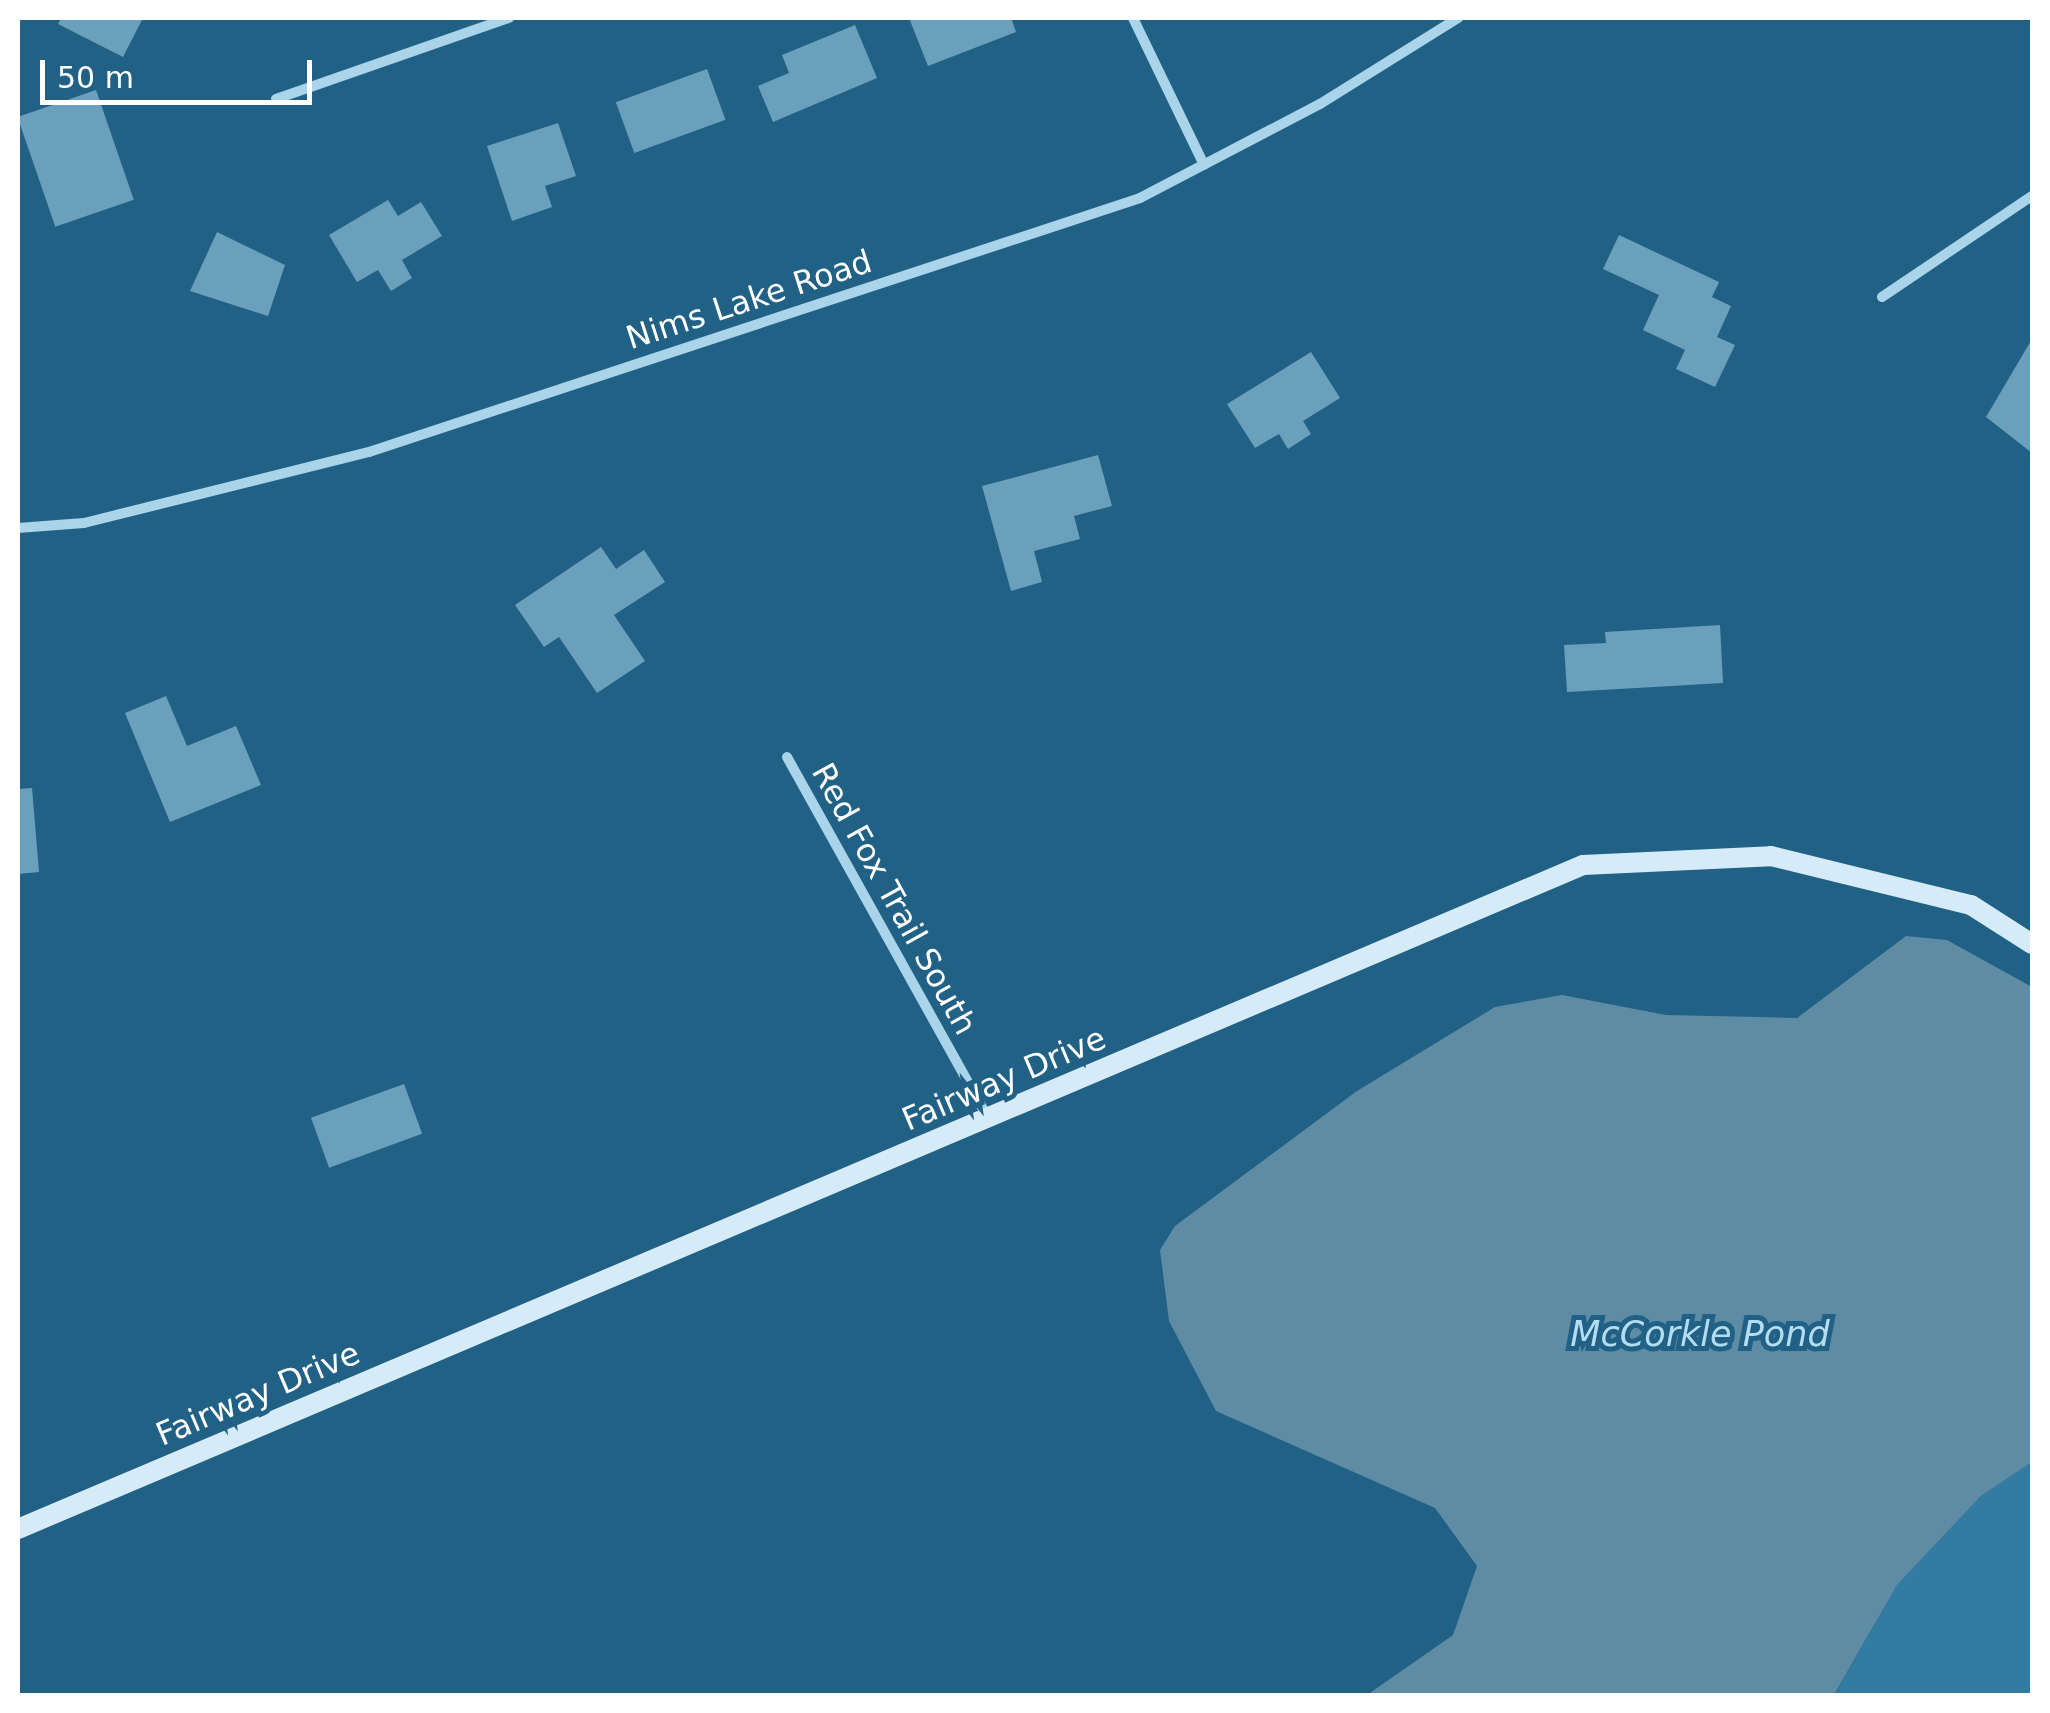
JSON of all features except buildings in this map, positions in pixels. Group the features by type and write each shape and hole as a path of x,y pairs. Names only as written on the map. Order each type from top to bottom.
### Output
{"street":[{"path":"276,100 509,18"},
{"path":"1133,18 1204,165"},
{"name":"Nims Lake Road","path":"18,528 84,522 369,452 1140,198 1458,18"},
{"path":"1882,297 2032,196"},
{"name":"Red Fox Trail South","path":"787,757 987,1118"},
{"name":"Fairway Drive","path":"18,1529 1583,866 1771,856 1972,905 2032,944"}],"shaded area":[{"path":"2032,1462 2032,1695 1834,1696 1897,1585 1981,1496"}],"water":[{"name":"McCorkle Pond","path":"1906,936 1947,940 2032,987 2032,1462 1981,1496 1897,1585 1834,1695 1367,1695 1453,1635 1477,1566 1435,1508 1216,1411 1169,1321 1160,1250 1175,1226 1357,1091 1495,1007 1562,995 1666,1015 1797,1018"}]}
